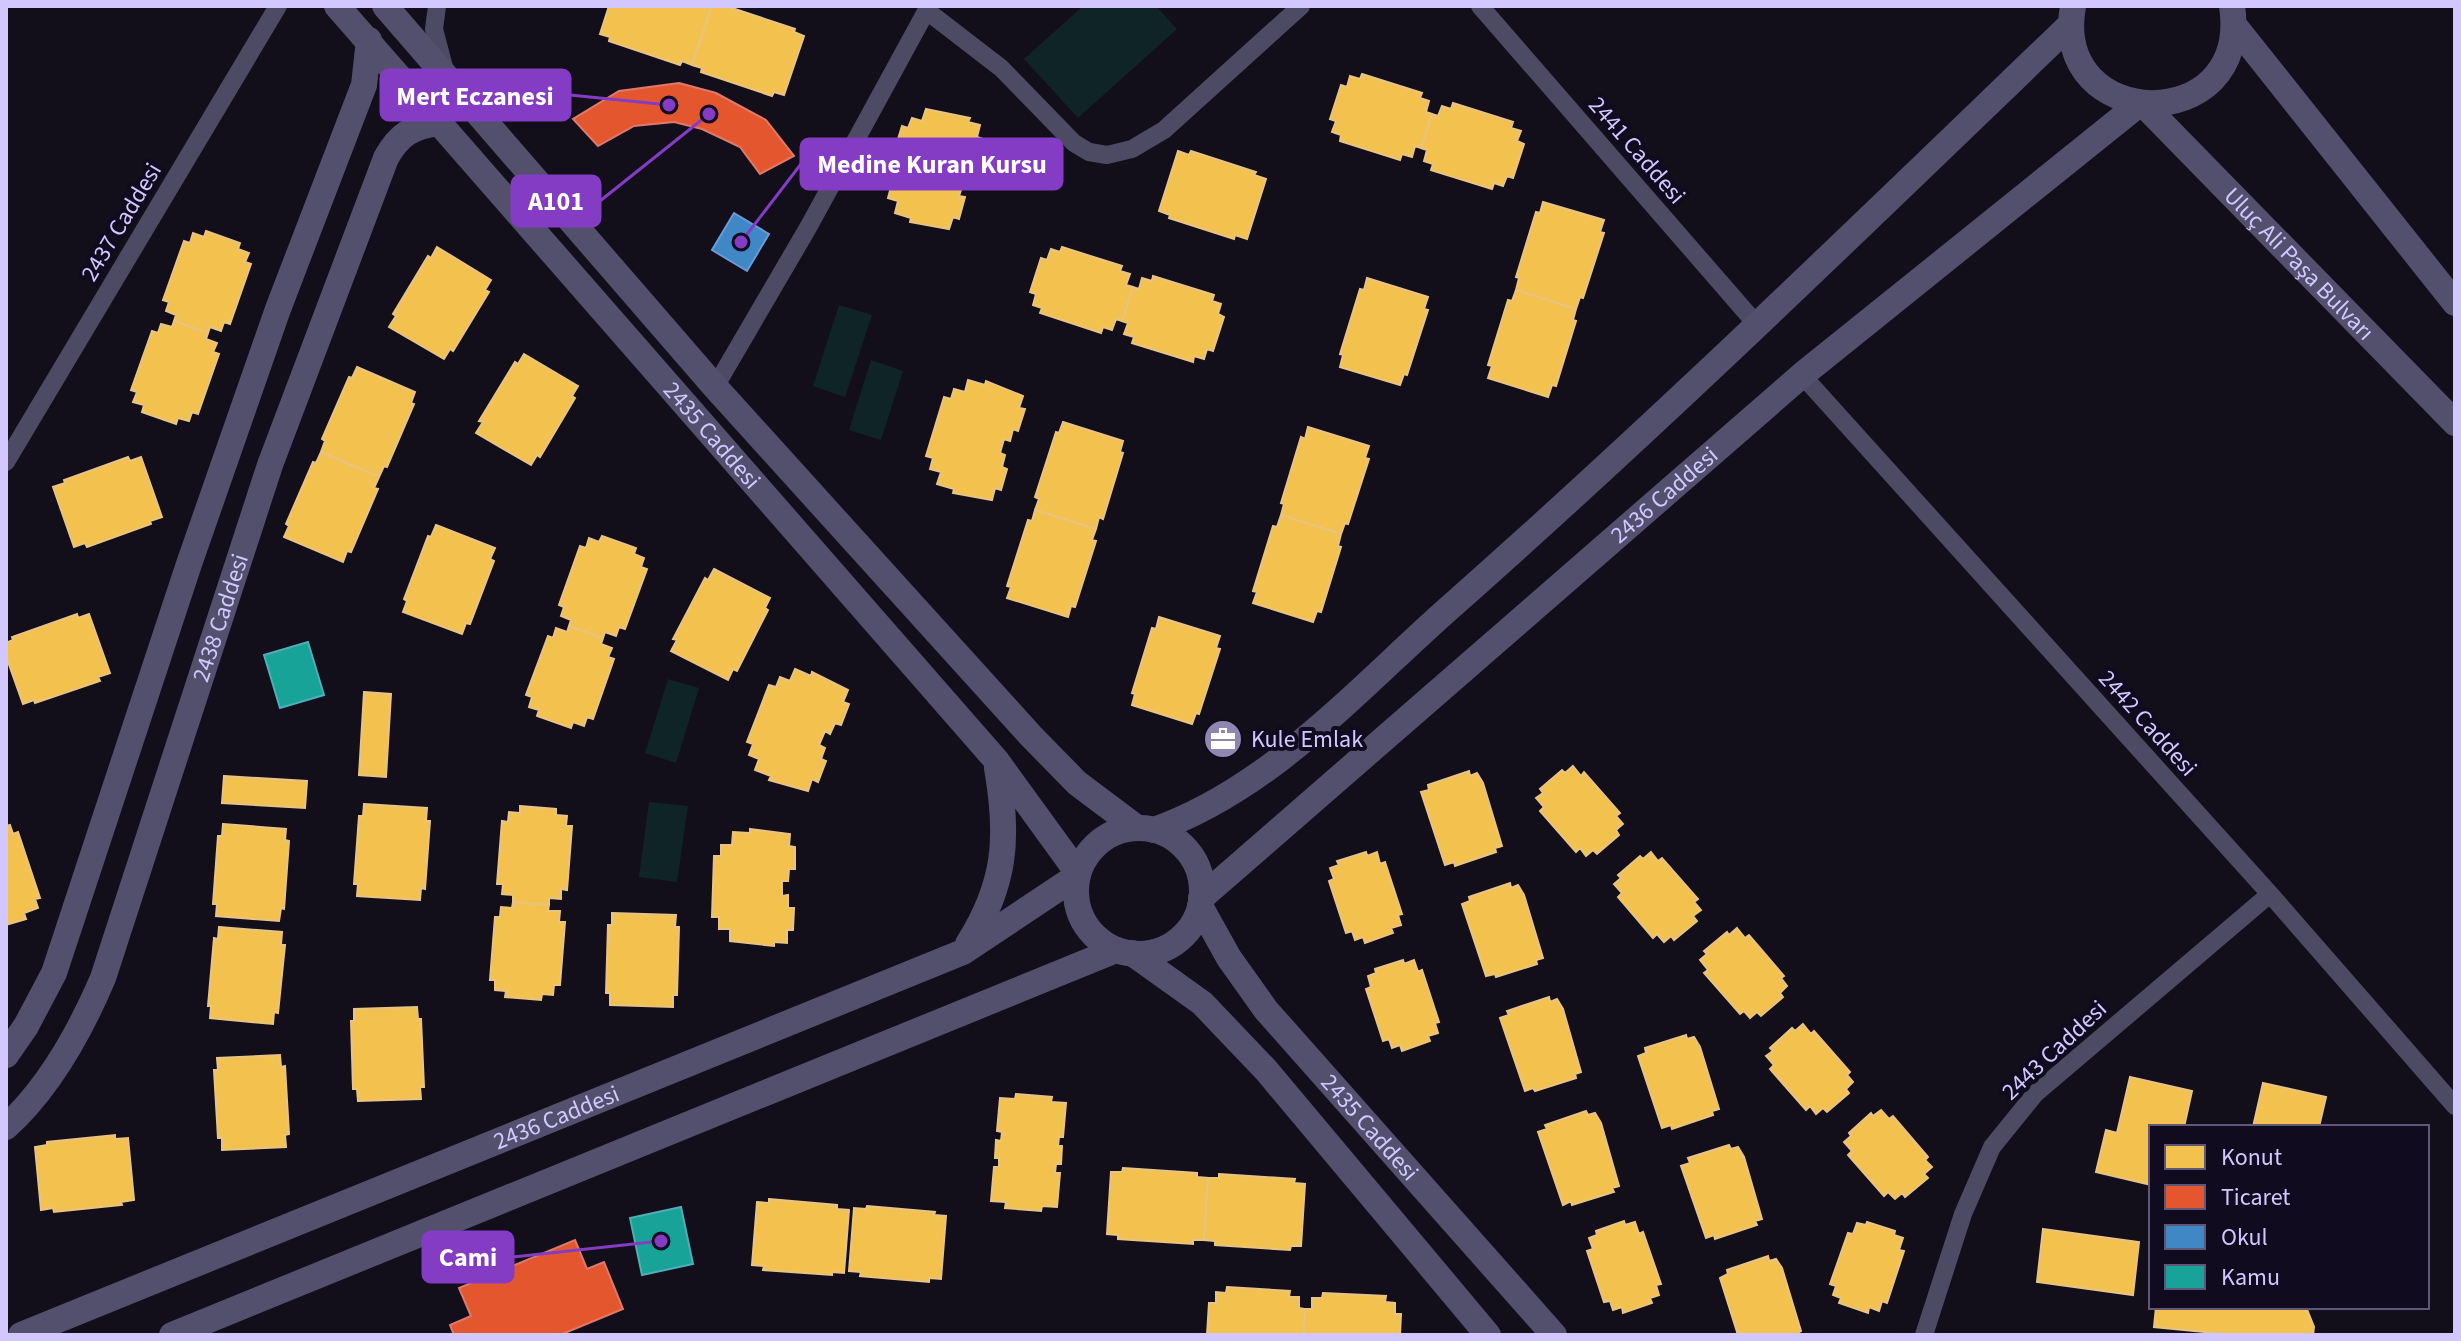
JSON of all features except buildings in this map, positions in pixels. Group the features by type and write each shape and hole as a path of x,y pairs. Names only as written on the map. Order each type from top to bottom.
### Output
{"street":[{"name":"2437 Caddesi","path":"6,462 278,6"},
{"name":"2435 Caddesi","path":"337,6 996,760 1078,874 1076,901 1085,923 1095,936 1202,1003 1266,1070 1488,1335"},
{"name":"2435 Caddesi","path":"385,6 715,387 1039,745 1077,783 1146,829 1176,841 1193,859 1199,874 1201,902 1229,958 1266,1010 1554,1335"},
{"path":"437,6 434,29 447,77"},
{"path":"715,387 809,226 928,8 1001,68 1074,143 1089,152 1107,155 1132,149 1164,130 1301,6"},
{"name":"2441 Caddesi","path":"1480,6 1758,326"},
{"path":"1078,874 1090,852 1101,841 1122,831 1146,829 1191,817 1234,793 1282,757 1504,560 1758,326 2069,13"},
{"name":"Uluç Ali Paşa Bulvarı","path":"2069,13 2077,56 2096,82 2108,93 2141,104 2455,423"},
{"path":"2141,104 2177,101 2206,85 2227,58 2237,14"},
{"path":"2237,14 2455,303"},
{"name":"2438 Caddesi","path":"6,1055 26,1026 54,973 262,354 364,85 369,40"},
{"name":"2436 Caddesi","path":"1201,902 1802,375 2141,104"},
{"name":"2438 Caddesi","path":"6,1127 64,1054 85,1020 103,978 270,465 386,158 397,139 417,126 439,123"},
{"name":"2442 Caddesi","path":"1802,375 2270,894 2455,1106"},
{"path":"963,952 989,911 1003,855 1003,803 996,760"},
{"name":"2436 Caddesi","path":"21,1335 963,952 1078,874"},
{"name":"2443 Caddesi","path":"1924,1335 1963,1214 1992,1147 2035,1094 2270,894"},
{"path":"172,1335 1124,952 1156,951 1178,940 1194,922 1201,902"}],"green space":[{"path":"1083,6 1156,6 1177,29 1078,118 1024,59"},
{"path":"839,305 872,315 845,397 813,386"},
{"path":"871,360 903,371 881,440 849,430"},
{"path":"668,679 699,688 676,763 645,753"},
{"path":"649,802 688,806 677,882 639,877"}],"place":[{"name":"Mert Eczanesi","path":"669,105"},
{"name":"A101","path":"709,114"},
{"name":"Medine Kuran Kursu","path":"741,242"},
{"name":"Kule Emlak","path":"1223,739"},
{"name":"Cami","path":"661,1241"}]}
